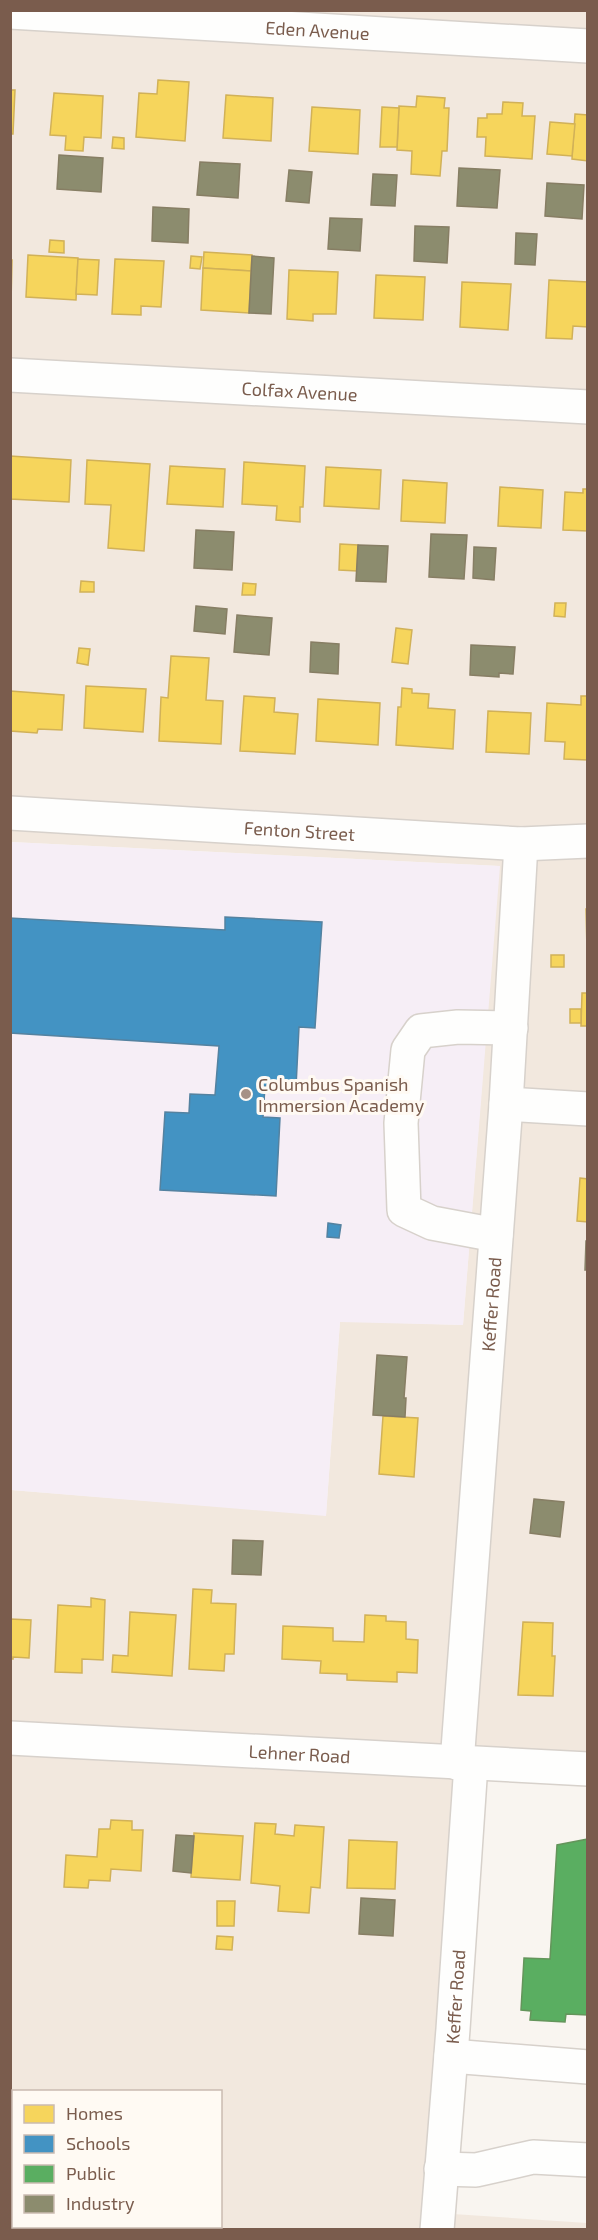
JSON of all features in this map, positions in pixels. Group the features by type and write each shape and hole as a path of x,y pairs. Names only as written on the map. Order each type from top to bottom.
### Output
{"street":[{"name":"Eden Avenue","path":"10,12 588,46"},
{"name":"Colfax Avenue","path":"10,375 588,407"},
{"name":"Fenton Street","path":"10,813 521,844 588,841"},
{"name":"Keffer Road","path":"436,2229 451,2056 464,1763 521,844"},
{"path":"495,1235 432,1223 404,1210 401,1123 408,1050 421,1031 458,1026 510,1028"},
{"path":"506,1104 588,1109"},
{"name":"Lehner Road","path":"10,1738 588,1769"},
{"path":"451,2056 588,2067"},
{"path":"441,2169 476,2170 533,2157 588,2160"}],"shaded area":[{"path":"11,11 587,11 587,1784 481,1780 453,2214 587,2223 587,2229 11,2229 11,1490 326,1515 340,1321 463,1325 499,866 11,842"},
{"name":"Columbus Spanish Immersion Academy","path":"11,842 500,866 463,1325 340,1322 326,1516 11,1490"}],"building: Homes":[{"path":"158,80 189,82 185,141 136,137 139,93 157,94"},
{"path":"10,90 15,90 13,134 10,134"},
{"path":"54,93 103,96 101,138 84,137 83,151 65,150 66,136 50,135"},
{"path":"226,95 273,98 271,141 223,138"},
{"path":"417,96 445,98 444,108 449,108 447,151 442,151 440,176 411,174 412,151 397,150 399,106 416,107"},
{"path":"503,102 523,103 522,116 535,116 532,159 485,156 486,137 477,137 478,118 487,118 487,114 502,114"},
{"path":"312,107 360,110 358,154 309,151"},
{"path":"382,107 399,108 397,147 380,147"},
{"path":"575,114 588,115 588,161 572,159"},
{"path":"550,122 575,124 572,156 547,154"},
{"path":"113,137 124,138 124,149 112,148"},
{"path":"50,240 64,241 64,253 49,252"},
{"path":"204,252 252,255 251,271 203,268"},
{"path":"28,255 78,258 76,300 26,297"},
{"path":"191,256 202,257 200,269 190,268"},
{"path":"78,259 99,260 97,295 76,294"},
{"path":"115,259 164,261 161,307 141,306 141,315 112,314"},
{"path":"10,260 12,260 11,303 10,303"},
{"path":"203,268 251,271 249,313 201,310"},
{"path":"289,270 338,272 336,314 313,314 313,321 287,319"},
{"path":"376,275 425,277 423,320 374,318"},
{"path":"549,280 588,282 588,327 573,326 572,339 546,338"},
{"path":"462,282 511,284 508,330 460,327"},
{"path":"10,456 71,460 69,502 10,499"},
{"path":"87,460 150,464 144,551 108,548 111,505 85,504"},
{"path":"244,462 305,466 300,522 276,520 277,506 242,504"},
{"path":"170,466 225,469 223,507 167,504"},
{"path":"326,467 381,470 379,509 324,506"},
{"path":"403,480 447,483 445,523 401,521"},
{"path":"500,487 543,490 541,528 498,526"},
{"path":"583,489 588,489 588,531 563,530 565,492 583,493"},
{"path":"340,544 358,545 357,571 339,570"},
{"path":"81,581 94,582 94,592 80,592"},
{"path":"243,583 256,584 255,595 242,595"},
{"path":"555,603 566,603 565,617 554,616"},
{"path":"396,628 412,630 408,664 392,662"},
{"path":"79,648 90,649 88,665 77,663"},
{"path":"171,656 209,658 206,700 223,701 221,744 159,741 161,697 168,698"},
{"path":"86,686 146,689 143,732 84,728"},
{"path":"402,688 412,689 412,693 429,694 428,708 455,710 453,749 396,745 398,707 401,707"},
{"path":"10,691 64,695 62,730 38,729 37,733 10,731"},
{"path":"244,696 275,698 274,712 298,714 295,754 240,751"},
{"path":"581,696 588,696 588,760 564,759 565,742 545,741 547,703 581,705"},
{"path":"318,699 380,703 378,745 316,741"},
{"path":"488,711 531,713 529,754 486,752"},
{"path":"586,909 588,909 588,950 587,950"},
{"path":"551,955 564,955 564,967 551,967"},
{"path":"582,993 588,993 588,1026 581,1026"},
{"path":"570,1009 581,1009 581,1023 570,1023"},
{"path":"580,1178 588,1179 588,1222 577,1221"},
{"path":"383,1416 418,1418 414,1477 379,1474"},
{"path":"193,1589 212,1590 211,1603 236,1604 234,1654 225,1654 224,1671 189,1669"},
{"path":"91,1598 105,1600 103,1660 82,1659 82,1673 55,1672 58,1605 91,1607"},
{"path":"130,1612 176,1615 172,1676 112,1672 113,1655 128,1656"},
{"path":"365,1615 386,1616 386,1621 406,1622 406,1639 418,1640 417,1673 397,1672 397,1682 347,1680 347,1674 320,1673 321,1661 282,1659 283,1626 333,1628 333,1641 364,1642"},
{"path":"10,1619 31,1620 29,1658 13,1657 10,1659"},
{"path":"523,1622 553,1623 552,1656 555,1656 553,1696 518,1695"},
{"path":"111,1820 132,1821 132,1830 143,1830 141,1871 111,1869 110,1881 89,1880 88,1888 64,1887 66,1855 97,1857 99,1829 110,1829"},
{"path":"255,1823 276,1824 275,1834 294,1836 295,1825 324,1827 320,1888 311,1887 309,1913 278,1911 280,1886 251,1883"},
{"path":"194,1833 243,1836 240,1880 191,1877"},
{"path":"349,1840 397,1842 395,1889 347,1888"},
{"path":"217,1901 235,1901 234,1926 217,1926"},
{"path":"217,1936 233,1937 232,1950 216,1949"}],"building: Schools":[{"path":"225,917 322,922 315,1028 299,1027 296,1087 265,1086 263,1117 280,1118 276,1196 160,1190 165,1112 189,1113 190,1094 215,1095 219,1046 10,1033 10,918 225,930"},
{"path":"328,1223 341,1225 339,1238 327,1237"}],"building: Public":[{"path":"588,1839 588,2015 566,2014 565,2022 530,2020 531,2011 521,2010 524,1958 550,1959 557,1845"}],"building: Industry":[{"path":"59,155 103,158 101,192 57,189"},
{"path":"200,162 240,164 238,198 197,195"},
{"path":"459,168 500,170 497,208 457,206"},
{"path":"289,170 312,172 309,203 286,201"},
{"path":"373,174 397,175 395,206 371,205"},
{"path":"547,183 584,185 582,219 545,216"},
{"path":"153,207 189,209 188,243 152,241"},
{"path":"330,218 362,219 360,251 328,249"},
{"path":"415,226 449,227 447,263 414,261"},
{"path":"516,233 537,234 535,265 515,264"},
{"path":"252,256 274,258 271,314 249,313"},
{"path":"196,530 234,532 232,570 194,568"},
{"path":"431,534 467,535 464,579 429,577"},
{"path":"358,545 388,546 386,582 356,581"},
{"path":"474,547 496,548 494,580 473,578"},
{"path":"196,606 227,609 225,634 194,631"},
{"path":"237,615 272,618 269,655 234,652"},
{"path":"311,642 339,644 338,674 310,672"},
{"path":"471,645 515,647 513,674 499,673 499,677 470,675"},
{"path":"586,1241 588,1241 588,1270 585,1270"},
{"path":"377,1355 407,1357 405,1417 373,1415"},
{"path":"534,1499 564,1502 560,1537 530,1533"},
{"path":"233,1540 263,1541 261,1575 232,1574"},
{"path":"176,1835 194,1836 191,1873 173,1871"},
{"path":"361,1898 395,1900 393,1936 359,1934"},
{"path":"25,2228 58,2228 58,2230 25,2230"}],"place":[{"name":"Columbus Spanish Immersion Academy","path":"246,1094"}]}
